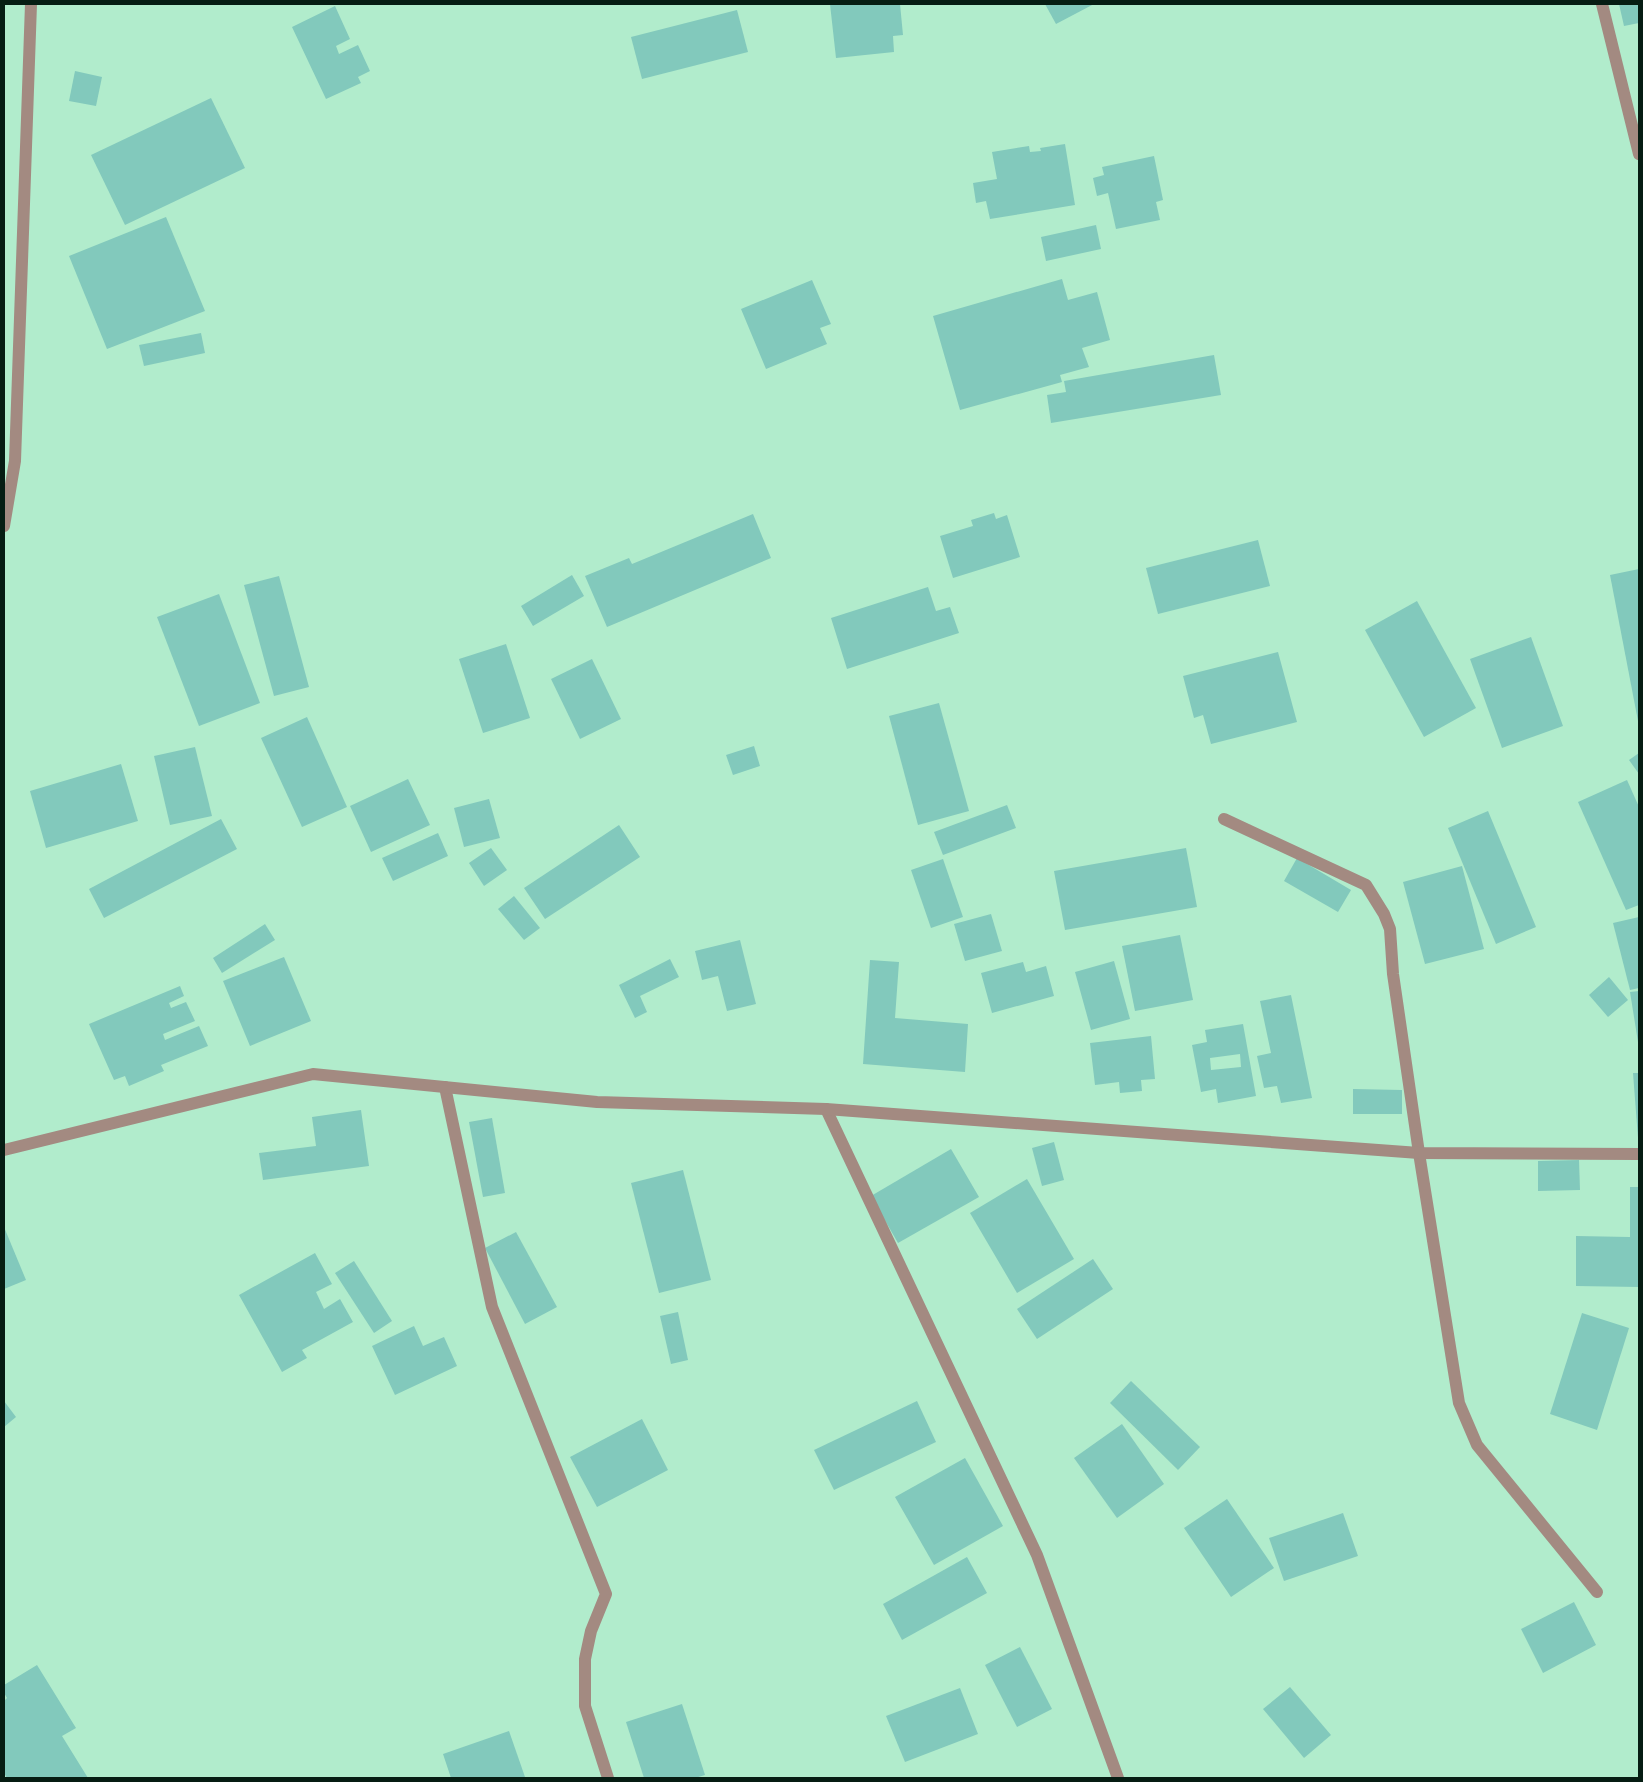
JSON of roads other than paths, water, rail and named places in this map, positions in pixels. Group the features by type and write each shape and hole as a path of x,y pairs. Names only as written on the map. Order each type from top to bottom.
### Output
{"street":[{"path":"4,526 14,461 31,4"},
{"path":"1602,4 1639,154"},
{"path":"1224,818 1366,885 1376,900 1390,929 1393,974 1419,1153 1459,1403 1477,1445 1597,1592"},
{"path":"4,1150 313,1074 597,1102 826,1109 1419,1153 1639,1154"},
{"path":"445,1087 492,1307 606,1594 591,1631 585,1658 584,1706 608,1778"},
{"path":"826,1109 1037,1555 1118,1778"}]}
